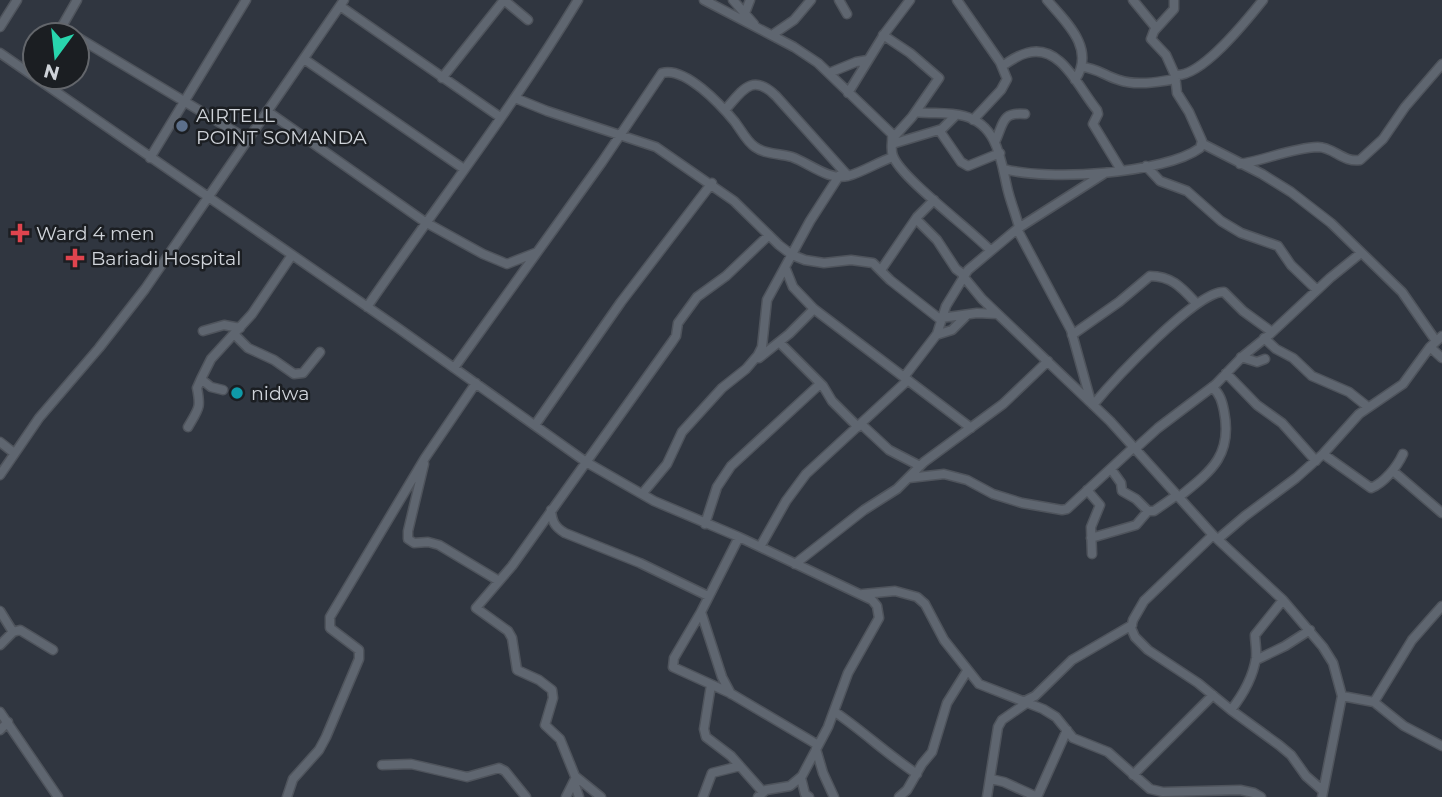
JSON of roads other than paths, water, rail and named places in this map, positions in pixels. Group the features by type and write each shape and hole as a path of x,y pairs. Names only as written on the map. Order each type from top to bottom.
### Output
{"street":[{"path":"0,27 17,0"},
{"path":"65,21 77,0"},
{"path":"150,158 246,0"},
{"path":"442,78 504,0 528,20"},
{"path":"368,307 514,98 578,0"},
{"path":"704,0 794,47 829,73 890,132 893,157 934,200 990,250"},
{"path":"733,0 755,27"},
{"path":"745,13 750,0"},
{"path":"772,36 794,20 811,0"},
{"path":"839,0 847,14"},
{"path":"848,93 883,35 909,0"},
{"path":"903,11 918,0"},
{"path":"957,0 1002,66 1007,79 974,120"},
{"path":"1047,0 1083,48 1082,67 1075,80"},
{"path":"1133,0 1156,28"},
{"path":"1174,0 1174,9 1156,28 1151,40 1166,55 1175,77 1177,93 1196,125 1203,144 1262,174 1299,197 1331,223 1402,292 1436,342 1442,358"},
{"path":"1082,67 1101,70 1121,81 1157,82 1188,75 1219,50 1263,0"},
{"path":"0,475 39,418 137,299 342,3 442,78 500,117"},
{"path":"883,35 939,76 916,112 892,141"},
{"path":"91,45 247,139"},
{"path":"1002,66 1023,54 1039,51 1050,54 1060,62 1097,110 1093,124 1121,170"},
{"path":"0,54 21,66"},
{"path":"304,59 464,169"},
{"path":"829,73 868,60"},
{"path":"1240,164 1317,147 1347,159 1360,160 1382,139 1442,64"},
{"path":"454,368 621,134 655,80 666,71 678,73 697,86 724,110 757,149 791,157 829,174 843,176"},
{"path":"724,110 746,88 754,84 764,85 843,176"},
{"path":"58,91 586,462 642,494 863,594 877,606 879,618 848,673 835,712 800,778 790,786 776,787 760,795 731,756 706,737 704,729 712,685"},
{"path":"514,98 656,147 712,183 749,213 792,255 824,263 873,263 890,280 941,319 977,313 998,314"},
{"path":"267,111 425,222 498,261 507,264 536,253"},
{"path":"916,112 956,115 974,120 995,142 1018,228 1051,288 1072,335 1092,404"},
{"path":"995,142 1008,115 1025,114"},
{"path":"892,141 939,130 956,115"},
{"path":"939,130 955,155 968,166 1000,153"},
{"path":"1004,169 1029,174 1105,173 1181,159 1203,144"},
{"path":"746,369 762,347 767,300 822,200 843,176 893,157"},
{"path":"1146,166 1160,181 1186,191 1221,221 1241,233 1278,246 1290,265 1317,290"},
{"path":"760,547 786,500 806,474 906,378 936,335 941,319 964,276 990,250 1018,228 1105,173"},
{"path":"535,425 621,302 712,183"},
{"path":"881,270 916,219 934,200"},
{"path":"916,219 937,240 956,269 998,314 1092,404 1215,537 1283,600 1310,630 1333,663 1342,696 1322,793"},
{"path":"579,797 560,739 545,725 554,693 539,680 517,670 514,644 508,631 476,610 477,605 499,581 672,342 678,323 691,303 726,276 769,235"},
{"path":"909,478 944,474 967,480 993,494 1022,503 1068,509 1158,428 1212,387 1241,357 1361,253"},
{"path":"188,426 199,407 197,388 211,359 237,331 292,255"},
{"path":"785,267 793,286 814,309 971,428"},
{"path":"1072,335 1150,276 1169,279 1182,285 1196,303"},
{"path":"1092,404 1128,366 1196,303 1210,295 1224,292 1243,311 1272,332"},
{"path":"642,494 667,464 682,432 722,388 779,342 814,309"},
{"path":"936,335 952,330 966,316"},
{"path":"203,331 224,325 237,331 247,348 274,360 294,374 303,373 320,352"},
{"path":"1265,338 1312,376 1349,392 1368,407"},
{"path":"779,342 820,384 832,401 889,450 920,466"},
{"path":"987,797 998,727 1002,720 1035,696 1072,660 1132,625 1144,601 1215,537 1319,458 1368,407 1403,384 1436,342"},
{"path":"1241,357 1257,362 1265,359"},
{"path":"795,564 1003,404 1048,361"},
{"path":"1226,373 1256,405 1282,423 1319,458 1371,488 1393,471 1403,454"},
{"path":"201,379 211,387 223,390"},
{"path":"287,797 293,779 319,750 326,737 359,659 359,650 330,628 330,617 425,457 476,383"},
{"path":"705,524 718,486 731,466 820,384"},
{"path":"1111,469 1121,483 1122,491 1136,499 1148,511 1154,511 1178,496 1212,471 1223,450 1226,421 1220,395 1212,387"},
{"path":"0,442 14,453"},
{"path":"425,457 408,539 414,543 428,542 439,545 499,581"},
{"path":"1393,471 1442,513"},
{"path":"1087,490 1100,505 1091,527 1092,554"},
{"path":"551,510 556,527 565,533 640,563 708,596"},
{"path":"1091,538 1136,525 1148,511"},
{"path":"738,537 672,664 673,667 731,694 817,747 823,774 834,797"},
{"path":"863,594 895,592 917,597 925,604 944,640 979,684 1056,717 1078,741 1108,752 1143,784 1157,792 1240,790 1261,797"},
{"path":"1230,710 1244,690 1256,660 1255,635 1283,600"},
{"path":"1374,702 1412,640 1442,606"},
{"path":"0,611 13,632"},
{"path":"701,612 722,677 731,694"},
{"path":"1132,625 1135,637 1148,650 1198,683 1291,755 1322,793"},
{"path":"1256,660 1310,630"},
{"path":"0,645 13,632 23,632 53,650"},
{"path":"899,797 907,790 936,746 947,703 967,671"},
{"path":"1133,775 1213,695"},
{"path":"1342,696 1374,702 1404,726 1442,746"},
{"path":"0,712 58,797"},
{"path":"835,712 860,729 895,760 917,774"},
{"path":"0,730 8,722"},
{"path":"991,779 1037,797 1067,730"},
{"path":"382,765 411,764 467,777 503,769 526,797"},
{"path":"704,797 712,773 740,766"},
{"path":"800,778 809,797"},
{"path":"566,797 575,780"},
{"path":"575,780 601,797"}],"place":[{"name":"AIRTELL POINT SOMANDA","path":"182,126"},
{"name":"Ward 4 men","path":"20,233"},
{"name":"Bariadi Hospital","path":"75,258"},
{"name":"nidwa","path":"237,393"}]}
